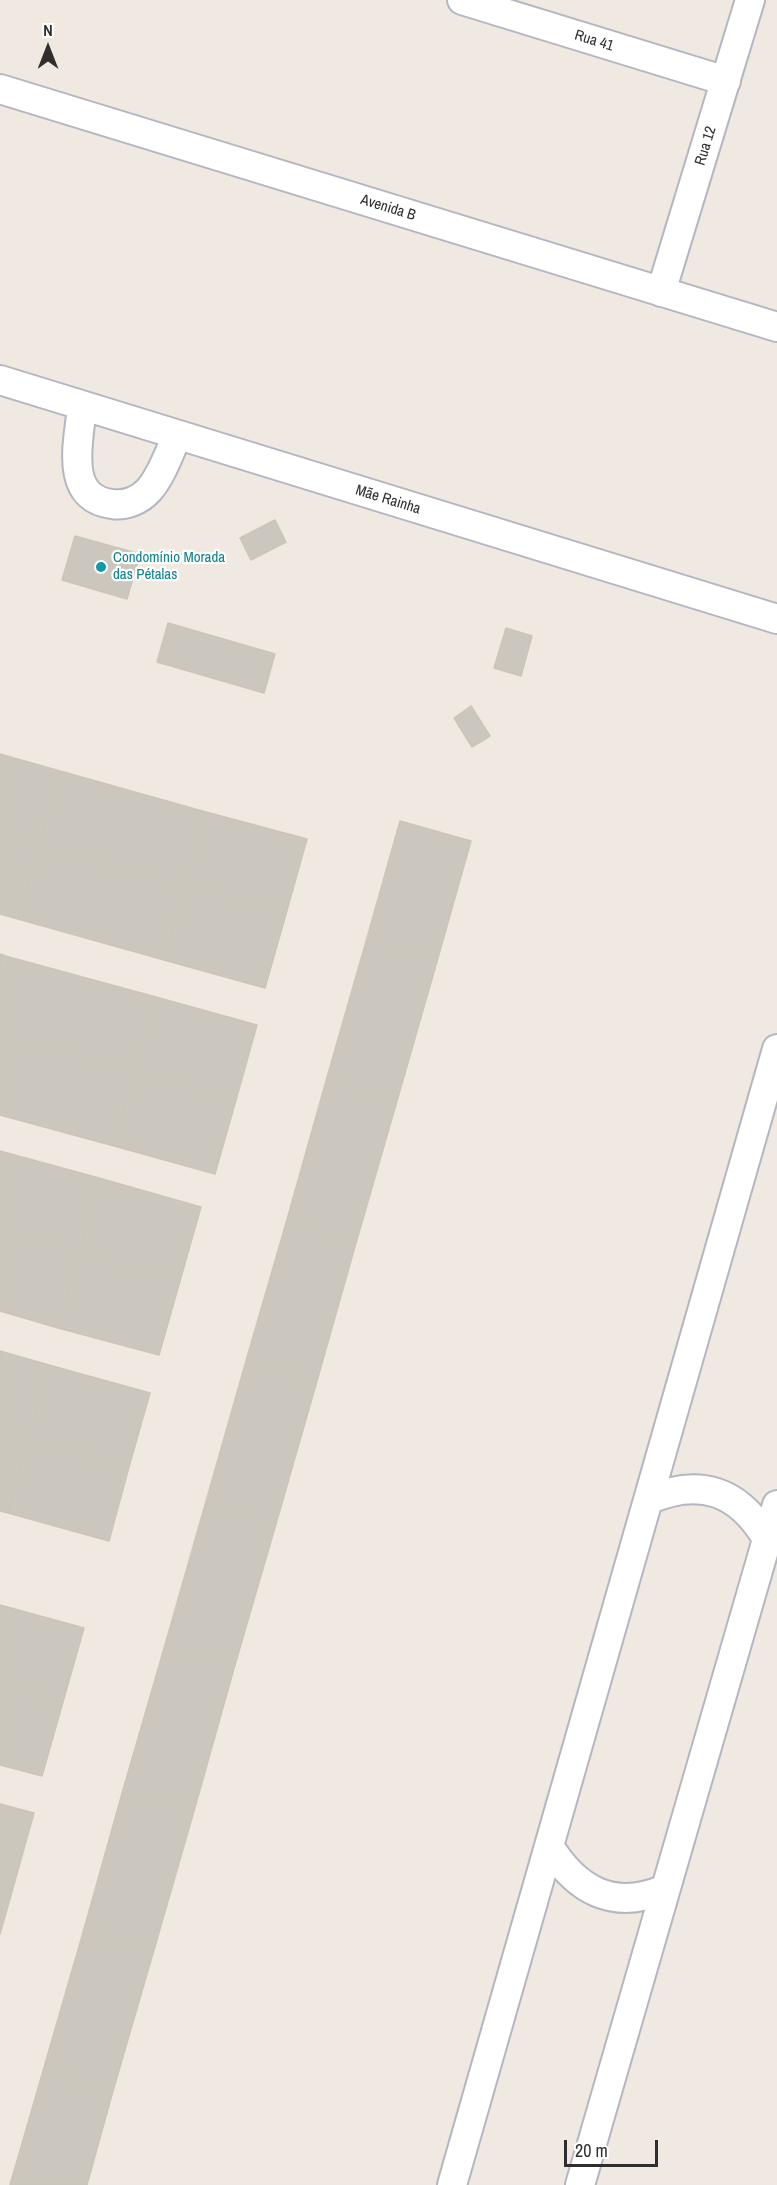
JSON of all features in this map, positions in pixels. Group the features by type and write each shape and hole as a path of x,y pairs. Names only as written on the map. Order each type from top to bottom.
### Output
{"street":[{"name":"Rua 41","path":"462,0 726,81"},
{"name":"Rua 12","path":"661,292 750,0"},
{"name":"Avenida B","path":"0,89 777,327"},
{"name":"Mãe Rainha","path":"0,380 777,619"},
{"path":"82,407 76,463 78,474 89,494 110,504 122,505 143,496 151,488 177,436"},
{"path":"452,2185 777,1049"},
{"path":"648,1500 668,1491 690,1488 711,1490 741,1506 754,1517 767,1539"},
{"path":"580,2185 777,1504"},
{"path":"549,1846 562,1867 580,1883 602,1895 625,1900 646,1898 665,1889"}],"building":[{"path":"275,520 286,542 251,560 240,538"},
{"name":"Condomínio Morada das Pétalas","path":"75,536 140,554 127,599 62,580"},
{"path":"168,623 275,654 264,693 157,662"},
{"path":"506,628 532,636 521,676 494,668"},
{"path":"471,706 490,736 472,747 454,718"},
{"path":"0,754 60,771 39,845 0,834"},
{"path":"60,771 206,812 185,886 39,845"},
{"path":"206,812 307,839 286,914 185,886"},
{"path":"400,821 471,841 438,958 367,938"},
{"path":"0,834 39,845 18,919 0,914"},
{"path":"39,845 185,886 164,960 18,919"},
{"path":"185,886 286,914 265,988 164,960"},
{"path":"367,938 438,958 397,1101 326,1081"},
{"path":"0,954 9,957 0,991"},
{"path":"9,957 156,997 135,1072 0,1034 0,991"},
{"path":"156,997 257,1025 236,1100 135,1072"},
{"path":"0,1034 135,1072 114,1146 0,1115"},
{"path":"135,1072 236,1100 215,1174 114,1146"},
{"path":"326,1081 397,1101 356,1243 286,1223"},
{"path":"0,1151 99,1178 79,1253 0,1231"},
{"path":"99,1178 201,1207 180,1281 79,1253"},
{"path":"286,1223 356,1243 317,1381 246,1361"},
{"path":"0,1231 79,1253 58,1328 0,1311"},
{"path":"79,1253 180,1281 159,1355 58,1328"},
{"path":"0,1351 49,1365 28,1439 0,1431"},
{"path":"246,1361 317,1381 276,1524 205,1505"},
{"path":"49,1365 150,1393 129,1467 28,1439"},
{"path":"0,1431 28,1439 8,1513 0,1511"},
{"path":"28,1439 129,1467 109,1541 8,1513"},
{"path":"205,1505 276,1524 235,1665 165,1645"},
{"path":"0,1605 84,1628 63,1702 0,1684"},
{"path":"165,1645 235,1665 194,1811 123,1790"},
{"path":"0,1684 63,1702 42,1776 0,1765"},
{"path":"123,1790 194,1811 154,1950 84,1929"},
{"path":"0,1804 34,1813 13,1888 0,1885"},
{"path":"0,1885 13,1888 0,1934"},
{"path":"84,1929 154,1950 113,2091 43,2071"},
{"path":"43,2071 113,2091 87,2185 10,2185"}],"place":[{"name":"Condomínio Morada das Pétalas","path":"101,567"}]}
